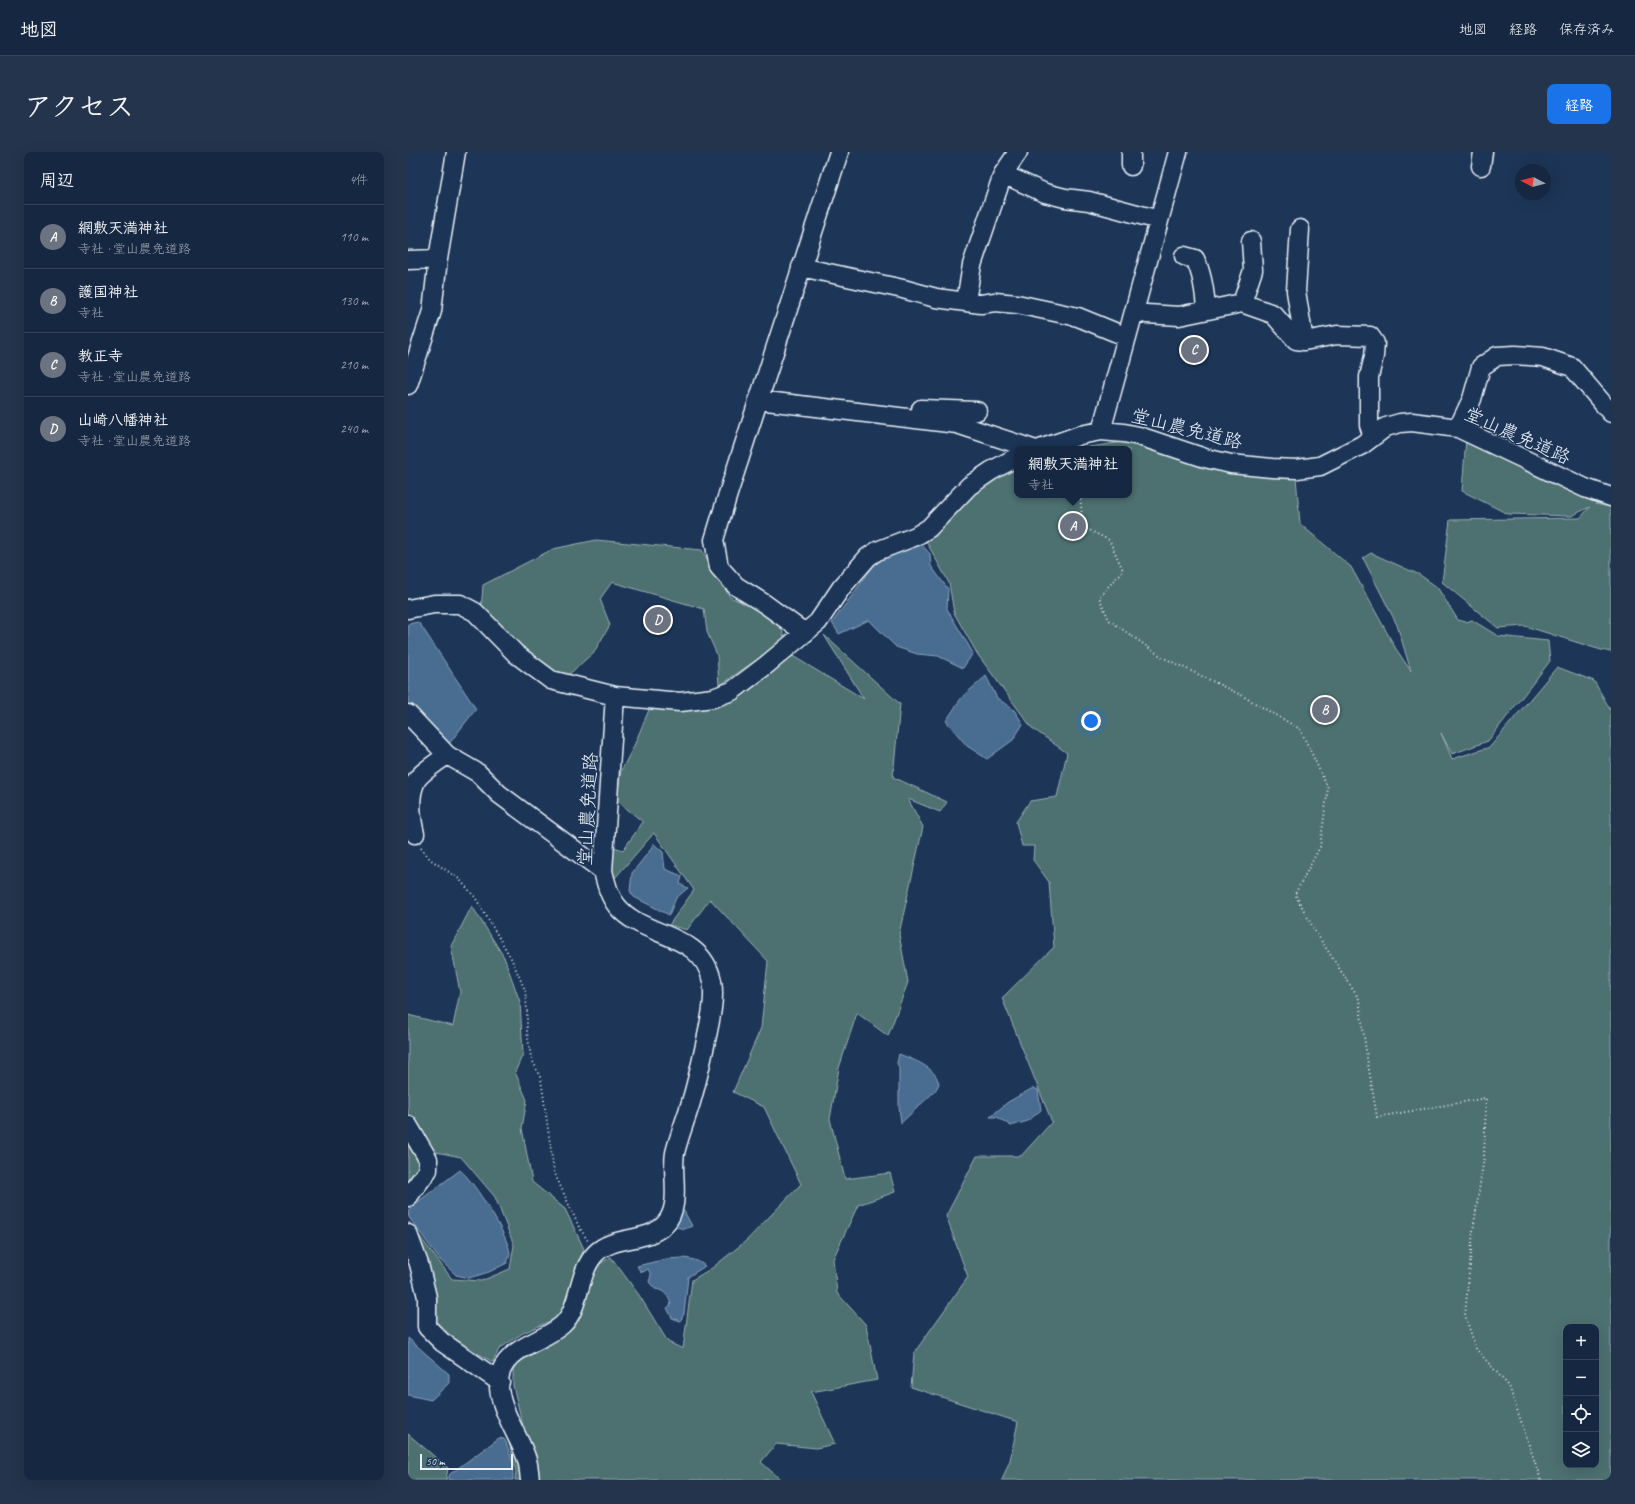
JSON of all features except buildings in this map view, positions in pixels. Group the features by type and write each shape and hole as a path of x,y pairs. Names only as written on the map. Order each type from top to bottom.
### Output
{"street":[{"path":"408,385 432,311 438,259 456,152"},
{"path":"805,633 765,604 736,586 719,567 714,540 839,152"},
{"path":"966,301 972,265 1003,174 1018,152"},
{"path":"1101,431 1178,152"},
{"path":"1003,174 1045,193 1065,198 1089,201 1159,220"},
{"path":"1300,229 1296,291 1304,341"},
{"path":"1242,303 1253,270 1251,241"},
{"path":"1184,256 1195,258 1199,266 1204,287 1206,310"},
{"path":"408,260 438,259"},
{"path":"802,268 903,289 936,298 981,304 995,302 1017,304 1050,311 1078,317 1127,337"},
{"path":"1134,311 1147,314 1179,316 1242,303 1273,314 1296,340 1304,341 1337,335 1370,336 1375,343 1374,356 1369,377 1369,425 1374,437"},
{"path":"1458,428 1472,399 1481,367 1497,356 1515,355 1543,357 1572,367 1611,413"},
{"path":"758,400 957,424 1024,446"},
{"path":"916,418 920,409 977,411"},
{"name":"堂山農免道路","path":"1049,446 1080,435 1101,431 1124,433 1139,436 1205,458 1231,464 1297,469 1320,466 1362,445 1386,427 1400,423 1412,422 1458,428 1585,488 1611,497"},
{"path":"408,609 434,604 460,604 475,612 516,654 550,680 615,696 680,702 713,698 732,691 818,622 841,588 868,557 877,551 916,536 929,528 969,486 991,471 1014,460"},
{"name":"堂山農免道路","path":"530,1480 527,1458 505,1409 500,1394 501,1370 512,1356 563,1324 572,1308 586,1267 596,1253 611,1244 658,1231 667,1222 674,1200 675,1154 696,1086 711,1018 712,982 708,969 700,956 680,940 639,924 629,917 617,905 607,888 603,871 615,696"},
{"path":"408,714 447,754 478,773 499,794 603,871"},
{"path":"415,834 411,814 411,798 416,780 447,754"},
{"path":"408,1125 428,1159 428,1170 408,1197"},
{"path":"408,1234 419,1264 427,1297 427,1327 442,1342 500,1382"}],"path":[{"path":"1080,498 1083,527 1109,540 1123,570 1099,597 1109,620 1162,657 1239,694 1300,729 1328,788 1320,847 1295,894 1315,931 1359,999 1377,1117 1486,1098 1484,1157 1472,1231 1465,1315 1476,1349 1508,1386 1541,1480"},
{"path":"415,834 420,847 430,859 459,878 475,897 511,958 525,990 527,1032 532,1057 541,1079 554,1172 579,1227 596,1253"}],"green space":[{"path":"1466,438 1603,500 1595,504 1611,507 1611,652 1525,626 1498,628 1442,582 1450,520 1580,518 1590,507 1571,516 1508,514 1462,491"},
{"path":"1130,441 1296,477 1300,524 1351,567 1396,649 1411,671 1397,625 1363,558 1371,553 1420,575 1437,587 1458,620 1466,622 1472,620 1498,636 1548,641 1550,661 1488,741 1452,754 1441,733 1452,759 1490,747 1557,667 1594,681 1611,711 1611,1480 1002,1480 1010,1460 1018,1422 911,1387 914,1353 968,1277 946,1216 977,1156 1021,1156 1052,1122 1002,998 1054,947 1049,882 1033,860 1034,846 1022,846 1016,822 1030,801 1057,797 1067,753 1032,728 978,655 954,613 949,583 926,541 973,492 1014,469 1014,498 1132,498 1132,446 1096,446"},
{"path":"596,540 702,550 730,597 756,609 780,623 785,640 719,686 717,655 707,632 704,609 612,582 600,599 610,625 594,652 565,678 533,660 481,611 483,585 553,549"},
{"path":"824,635 900,704 893,777 947,802 940,812 908,799 923,827 899,934 908,982 888,1036 857,1013 839,1068 830,1119 845,1179 890,1173 895,1192 858,1205 833,1259 837,1293 866,1325 877,1380 811,1392 835,1444 816,1448 776,1444 761,1462 781,1480 515,1480 516,1471 508,1439 524,1430 513,1386 513,1362 569,1327 590,1270 611,1257 639,1295 668,1342 683,1349 692,1280 712,1268 746,1241 801,1184 764,1107 733,1092 761,1028 768,961 710,899 687,930 669,925 694,890 654,833 615,878 609,865 611,846 623,850 643,822 616,800 621,771 633,748 651,705 700,706 786,652 864,699"},
{"path":"472,906 504,957 520,1002 523,1054 515,1072 527,1100 522,1128 532,1182 565,1209 584,1249 578,1265 572,1291 559,1317 523,1333 499,1349 493,1362 449,1337 432,1323 431,1292 409,1222 452,1279 481,1281 510,1269 514,1245 495,1197 461,1157 431,1151 408,1115 408,1015 453,1026 460,992 451,946"},
{"path":"410,1141 423,1165 408,1190 408,1145"},
{"path":"408,1434 448,1468 446,1480 408,1480"}],"water":[{"path":"922,545 930,554 931,566 948,589 947,609 973,653 963,668 938,656 917,654 896,647 869,620 839,634 832,623 874,565 887,555"},
{"path":"418,622 476,709 445,749 408,710 408,624"},
{"path":"986,676 997,698 1014,710 1023,724 1013,740 987,759 967,746 946,721 962,697"},
{"path":"653,843 663,852 665,869 682,876 680,884 688,888 676,898 669,915 634,897 630,891 632,873 651,849"},
{"path":"899,1054 924,1065 934,1073 939,1084 935,1091 901,1123 899,1107 899,1068 897,1063"},
{"path":"1033,1088 1038,1090 1041,1110 1028,1121 1011,1126 997,1117 990,1117 1008,1102"},
{"path":"460,1170 490,1209 508,1245 510,1253 507,1263 489,1272 469,1278 456,1275 440,1260 408,1216 411,1207"},
{"path":"682,1210 692,1226 685,1229 671,1226"},
{"path":"683,1258 695,1260 705,1266 688,1277 684,1314 680,1321 672,1318 667,1308 671,1305 667,1296 663,1292 655,1289 649,1282 651,1275 648,1269 643,1272 640,1271 637,1266 666,1259"},
{"path":"408,1338 449,1374 449,1383 431,1400 408,1395"},
{"path":"499,1438 504,1439 506,1442 513,1464 513,1480 448,1480 450,1474"}],"place":[{"name":"教正寺","path":"1194,350"},
{"name":"網敷天満神社","path":"1073,526"},
{"name":"山崎八幡神社","path":"658,620"},
{"name":"護国神社","path":"1325,710"}]}
